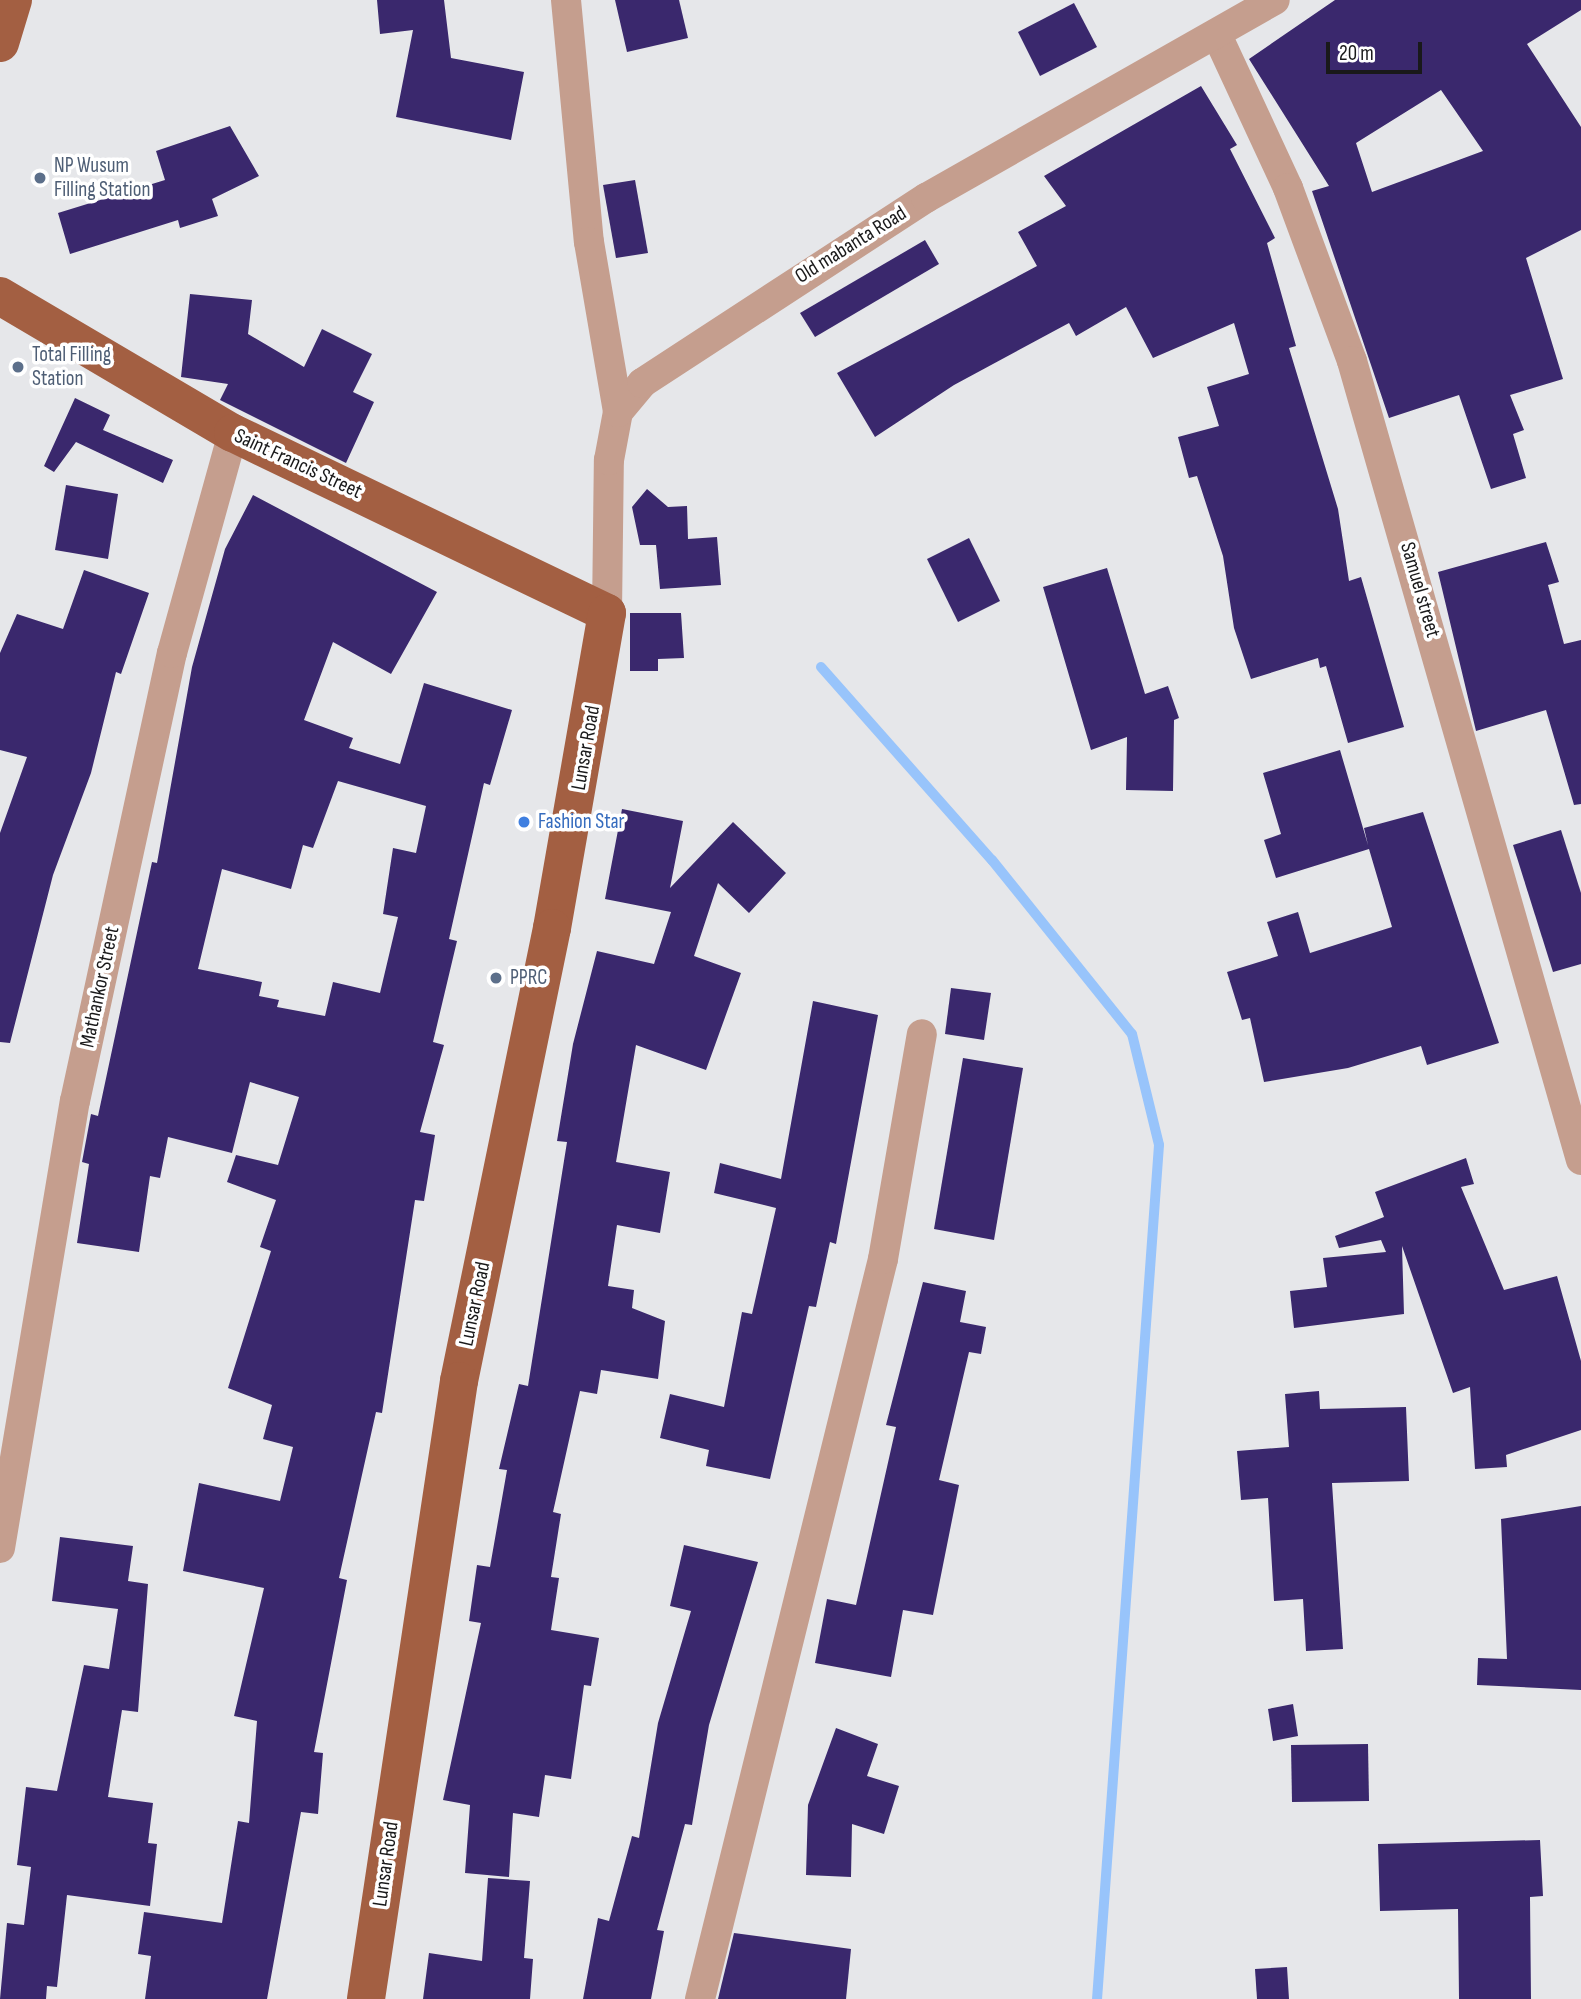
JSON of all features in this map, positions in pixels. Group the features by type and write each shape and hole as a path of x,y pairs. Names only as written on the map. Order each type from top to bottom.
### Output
{"main road":[{"path":"0,43 13,0"},
{"name":"Saint Francis Street","path":"0,296 233,433 607,613"},
{"name":"Lunsar Road","path":"366,1999 459,1381 552,928 607,613"}],"street":[{"path":"565,0 589,242 618,412"},
{"name":"Old mabanta Road","path":"607,613 609,460 618,412 642,383 685,349 926,198 1275,0"},
{"name":"Samuel street","path":"1217,35 1288,188 1352,361 1581,1160"},
{"name":"Mathankor Street","path":"0,1548 78,1087 172,653 233,433"},
{"path":"700,1999 883,1259 922,1034"}],"building":[{"path":"377,0 444,0 451,58 524,72 511,140 396,117 413,30 380,34"},
{"path":"615,0 679,0 688,38 627,52"},
{"path":"1335,0 1581,0 1581,10 1527,44 1581,127 1581,230 1526,258 1563,379 1510,395 1524,430 1513,434 1526,478 1491,489 1459,395 1389,418 1312,191 1329,186 1249,59","holes":["1441,90 1483,151 1372,192 1356,143"]},
{"path":"1074,3 1097,47 1040,76 1018,32"},
{"path":"1201,86 1237,145 1230,149 1275,238 1267,243 1296,346 1289,348 1338,509 1349,581 1361,577 1404,727 1348,743 1326,666 1320,668 1318,658 1251,679 1234,628 1223,556 1197,476 1189,478 1178,437 1219,426 1207,387 1249,374 1234,323 1153,358 1126,307 1076,336 1069,323 954,385 875,437 837,373 1037,266 1018,232 1066,206 1044,176"},
{"path":"230,126 259,176 212,199 218,216 180,228 178,220 70,254 58,213 165,180 156,151"},
{"path":"635,180 648,253 616,258 603,185"},
{"path":"925,240 939,264 815,337 800,313"},
{"path":"190,294 252,300 248,334 304,367 322,329 372,354 353,392 374,402 346,463 220,400 228,384 181,377"},
{"path":"75,398 110,415 103,430 173,460 163,483 76,442 54,472 44,466"},
{"path":"66,485 118,494 108,559 55,550"},
{"path":"647,489 668,507 687,506 688,539 717,537 721,585 660,589 656,545 640,545 632,507"},
{"path":"253,495 437,592 391,674 333,642 304,720 353,738 349,748 400,764 424,683 512,710 490,785 484,783 449,939 457,941 433,1042 444,1045 420,1132 435,1135 424,1201 415,1200 382,1413 376,1412 339,1578 347,1580 314,1752 323,1753 318,1814 301,1812 267,1999 145,1999 151,1956 138,1954 144,1912 222,1923 238,1821 249,1823 257,1721 234,1716 264,1588 183,1571 199,1483 280,1501 293,1447 263,1439 272,1405 228,1388 271,1251 260,1247 276,1200 227,1182 236,1155 278,1165 299,1097 250,1082 232,1153 168,1137 160,1178 150,1176 139,1252 77,1243 89,1164 82,1162 91,1114 98,1116 152,862 157,863 192,667 225,549","holes":["338,781 426,806 416,853 393,848 383,914 398,917 380,993 333,982 325,1016 277,1007 279,1000 259,996 262,982 198,969 222,869 291,889 303,845 313,848"]},
{"path":"969,538 1000,601 958,622 927,559"},
{"path":"1546,542 1559,582 1548,585 1564,644 1581,640 1581,804 1574,805 1546,710 1476,731 1438,572"},
{"path":"1107,568 1145,694 1168,686 1179,718 1174,720 1173,791 1126,790 1127,737 1091,750 1043,587"},
{"path":"84,570 149,593 121,674 116,672 91,773 53,875 10,1043 0,1042 0,833 27,757 0,750 0,653 17,614 63,629"},
{"path":"630,613 681,613 684,658 658,659 658,671 630,671"},
{"path":"1340,750 1368,845 1364,828 1423,812 1499,1043 1427,1065 1421,1046 1348,1068 1264,1082 1250,1018 1242,1020 1227,972 1278,956 1267,922 1298,912 1310,953 1392,927 1369,849 1276,878 1264,840 1281,834 1263,773"},
{"path":"622,809 683,821 670,888 733,822 786,873 749,913 718,883 694,956 741,973 706,1070 636,1045 616,1162 670,1172 660,1233 617,1225 608,1286 634,1290 632,1308 665,1321 658,1379 601,1370 597,1394 580,1391 553,1512 561,1514 551,1577 559,1578 551,1630 599,1638 591,1686 584,1685 571,1779 545,1775 539,1817 513,1813 509,1877 465,1873 470,1805 443,1800 481,1623 469,1621 477,1565 490,1567 507,1470 499,1469 519,1384 528,1386 567,1142 557,1141 573,1044 597,951 654,964 671,912 605,899"},
{"path":"1561,830 1581,893 1581,964 1553,972 1513,845"},
{"path":"951,988 991,993 984,1040 945,1034"},
{"path":"813,1001 878,1015 836,1244 830,1242 816,1307 809,1306 770,1479 706,1466 709,1450 660,1438 670,1394 724,1407 742,1312 752,1314 776,1208 714,1193 720,1163 781,1179"},
{"path":"963,1058 1023,1068 994,1240 934,1229"},
{"path":"1466,1158 1474,1184 1461,1187 1504,1290 1557,1276 1581,1361 1581,1430 1506,1455 1507,1467 1475,1469 1470,1387 1453,1393 1402,1246 1404,1314 1294,1328 1290,1291 1327,1287 1323,1258 1386,1252 1381,1240 1339,1248 1335,1236 1384,1217 1375,1192"},
{"path":"923,1282 966,1291 960,1322 986,1327 981,1354 969,1352 939,1480 959,1485 933,1615 903,1610 891,1677 815,1663 827,1599 856,1605 896,1427 886,1425"},
{"path":"1319,1391 1320,1409 1406,1407 1409,1481 1332,1483 1343,1649 1306,1651 1303,1599 1274,1601 1268,1498 1241,1500 1237,1451 1289,1447 1285,1394"},
{"path":"1581,1506 1581,1690 1477,1685 1478,1658 1507,1659 1501,1519"},
{"path":"60,1537 133,1546 128,1581 148,1584 138,1712 122,1710 108,1797 153,1803 148,1843 157,1844 150,1906 67,1895 57,1987 47,1986 46,1999 0,1999 7,1923 24,1925 31,1867 17,1865 26,1787 57,1791 84,1665 109,1669 118,1609 52,1601"},
{"path":"684,1545 758,1562 709,1725 692,1825 685,1824 657,1930 664,1931 651,1999 583,1999 598,1918 609,1921 632,1836 639,1838 658,1723 691,1611 670,1606"},
{"path":"1293,1704 1298,1736 1273,1741 1268,1709"},
{"path":"836,1728 878,1744 867,1776 899,1786 884,1834 852,1824 851,1877 806,1875 808,1805"},
{"path":"1368,1744 1369,1801 1292,1802 1291,1745"},
{"path":"1540,1840 1543,1896 1530,1897 1531,1999 1459,1999 1458,1909 1380,1911 1378,1844"},
{"path":"488,1878 530,1881 524,1958 533,1959 530,1999 423,1999 429,1953 482,1961"},
{"path":"734,1933 851,1949 846,1999 718,1999"},
{"path":"1287,1967 1289,1999 1257,1999 1255,1969"}],"waterway":[{"path":"821,667 992,860 1132,1034 1159,1145 1097,1999"}],"place":[{"name":"NP Wusum Filling Station","path":"40,178"},
{"name":"Total Filling Station","path":"18,367"},
{"name":"Fashion Star","path":"524,822"},
{"name":"PPRC","path":"496,978"}]}
